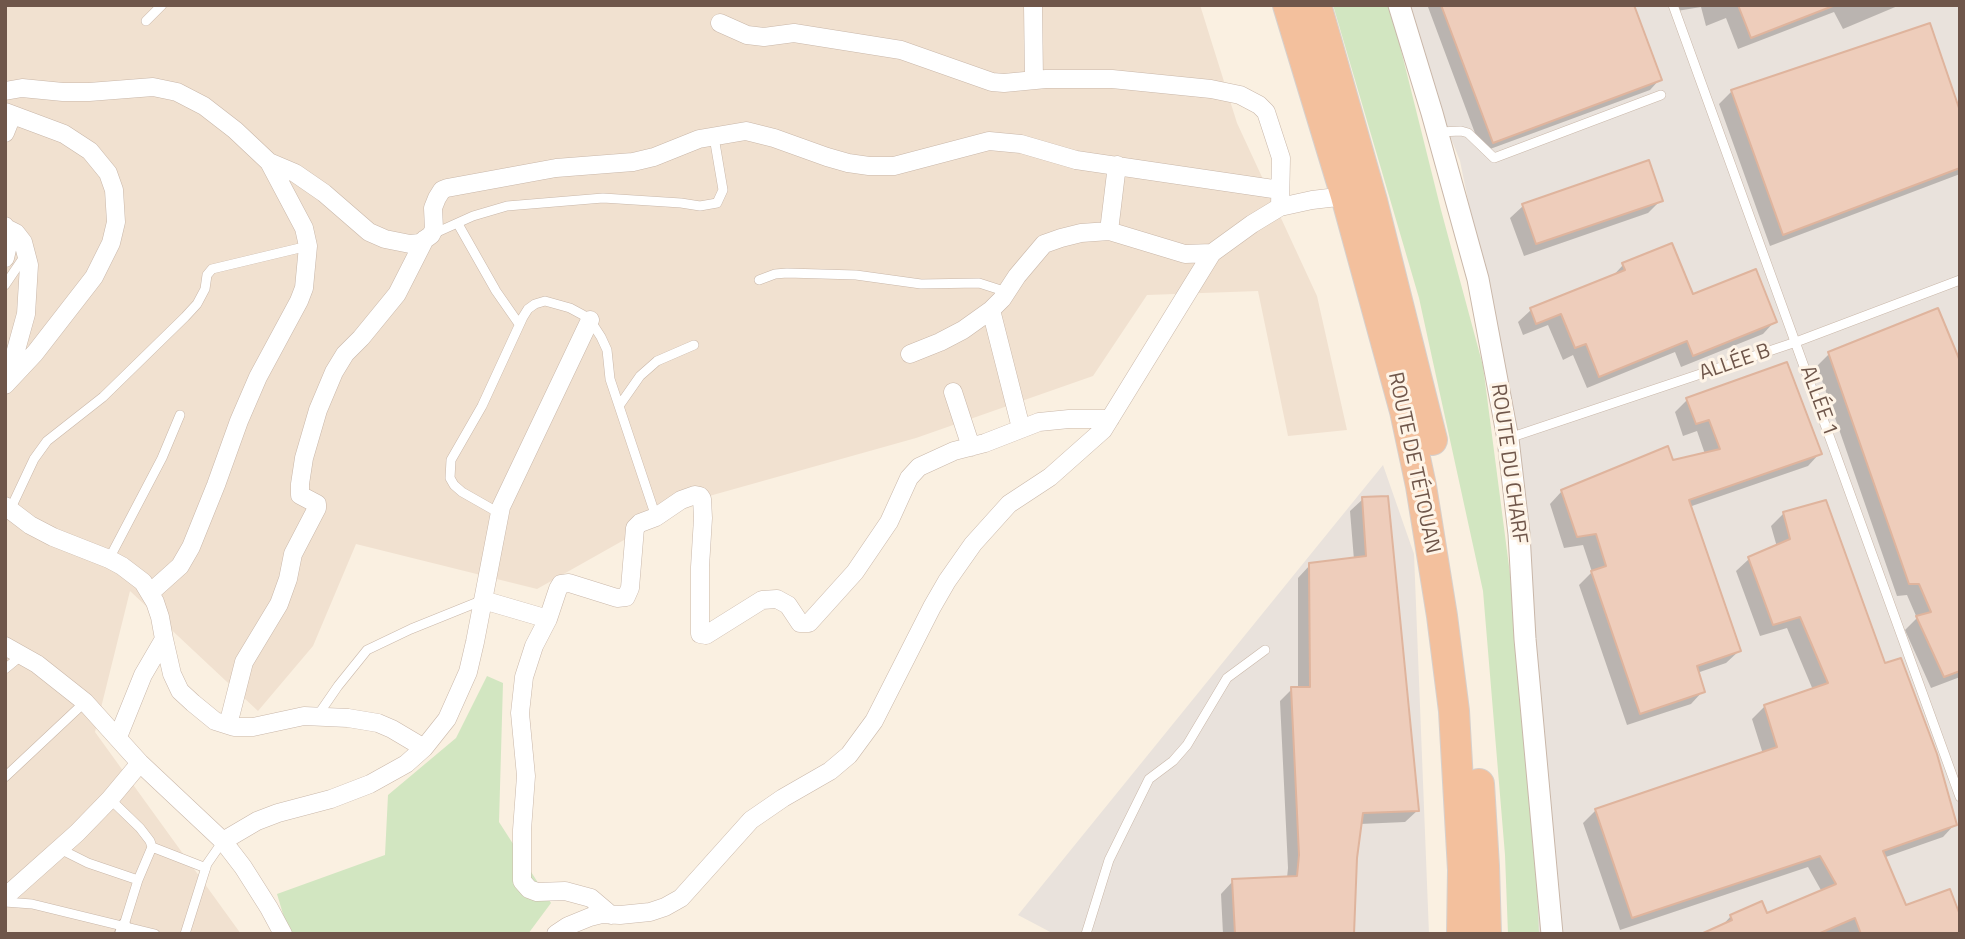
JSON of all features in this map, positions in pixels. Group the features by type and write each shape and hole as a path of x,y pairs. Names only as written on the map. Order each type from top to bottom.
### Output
{"highway":[{"name":"ROUTE DE TÉTOUAN","path":"1288,5 1346,196 1405,411 1422,486 1446,644 1456,748 1463,870 1462,934"},
{"name":"ROUTE DE TÉTOUAN","path":"1316,5 1372,201 1424,402 1437,466 1476,745 1486,934"}],"street":[{"path":"1033,5 1034,80"},
{"name":"ROUTE DU CHARF","path":"1399,5 1478,279 1508,439 1519,534 1525,639 1552,934"},
{"path":"556,934 590,917 650,912 681,898 751,820 831,771 849,755 874,721 947,580 973,544 1009,504 1050,477 1103,430 1212,253 1252,224 1280,198 1281,158 1266,112 1248,99 1211,89 1112,79 992,82 901,50 794,33 764,37 747,35 720,23"},
{"path":"5,91 22,88 89,92 153,87 177,92 204,106 269,162 304,229 308,246 304,288 292,317 258,377 243,410 191,547 180,566 151,592"},
{"path":"5,112 9,123 5,133"},
{"path":"5,112 64,134 90,151 108,173 114,190 116,222 111,243 94,277 35,353 6,384"},
{"path":"228,725 244,662 279,604 293,554 317,508 317,504 300,495 300,484 304,458 328,384 345,354 397,294 434,229 433,208 442,190 556,168 633,162 654,157 699,139 746,131 848,163 869,166 894,166 989,141 1021,144 1076,160 1117,165 1280,198 1312,200 1346,196"},
{"path":"269,162 295,173 324,193 369,232 400,243 420,243 428,237"},
{"path":"1109,231 1117,165"},
{"path":"6,227 16,233 23,242 27,253 29,284 26,314 6,384"},
{"path":"5,258 8,245 6,227"},
{"path":"910,354 963,330 991,310 1044,244 1061,237 1109,231 1185,254 1212,253"},
{"path":"991,310 1021,428"},
{"path":"223,841 267,817 331,799 370,784 406,764 424,748 447,719 468,672 500,513 590,320"},
{"path":"953,392 971,447"},
{"path":"611,915 590,898 565,891 529,890 522,881 526,776 520,713 524,677 534,646 561,584 569,583 617,598 626,597 630,588 635,528 691,495 700,496 704,518 700,567 700,634 706,635 762,600 777,599 788,605 800,623 809,624 856,572 889,522 909,478 919,467 954,451 1039,422 1110,419"},
{"path":"8,508 30,525 110,559 143,582 151,592 160,617 172,674 180,691 215,721 253,727 304,716 348,718 378,723 424,748"},
{"path":"483,600 548,619"},
{"path":"118,737 143,675 164,639"},
{"path":"5,646 37,664 85,702 140,762 223,841 243,867 283,934"},
{"path":"5,899 110,799 140,762"}],"lane":[{"path":"146,21 162,5"},
{"name":"ALLÉE 1","path":"1673,5 1960,797"},
{"path":"1437,132 1468,133 1494,158 1661,95"},
{"path":"428,237 473,216 507,206 603,198 709,206 717,203 723,190 714,137"},
{"path":"458,224 496,290 520,324"},
{"path":"8,508 34,459 47,442 103,397 185,317 197,304 205,289 207,275 212,269 308,246"},
{"path":"5,285 27,253"},
{"path":"759,280 787,273 856,275 921,284 979,283 1007,292"},
{"name":"ALLÉE B","path":"1508,439 1796,342 1960,280"},
{"path":"500,513 454,485 450,478 451,460 482,406 528,309 545,301 570,308 590,320 601,337 607,350 610,379 656,517"},
{"path":"619,406 640,376 657,361 694,345"},
{"path":"110,559 162,458 180,415"},
{"path":"317,716 367,650 483,600"},
{"path":"1086,934 1109,860 1149,779 1180,755 1227,678 1265,650"},
{"path":"5,669 22,655"},
{"path":"5,777 85,702"},
{"path":"110,799 140,828 152,847 122,930"},
{"path":"185,934 206,867 223,841"},
{"path":"152,847 206,867"},
{"path":"60,849 88,863 138,880"},
{"path":"5,899 33,904 122,930 155,934"}],"shaded area":[{"path":"5,5 1200,5 1237,123 1317,296 1347,430 1288,436 1258,291 1147,295 1093,376 916,438 695,500 537,589 356,544 313,646 258,711 130,591 95,732 241,934 5,934"},
{"path":"1398,5 1960,5 1960,934 1521,934 1520,455 1460,161"},
{"path":"1383,465 1414,554 1429,934 1054,934 1018,915"}],"green space":[{"path":"1333,5 1390,6 1483,366 1510,574 1535,845 1539,934 1508,934 1505,855 1483,591 1419,298"},
{"path":"487,676 503,683 499,822 551,903 528,934 289,934 277,894 385,855 388,795 456,738"}],"building":[{"path":"1441,5 1634,5 1662,80 1493,143"},
{"path":"1738,5 1833,5 1833,6 1751,38"},
{"path":"1930,23 1960,111 1960,168 1783,235 1731,90"},
{"path":"1649,160 1663,201 1536,244 1522,204"},
{"path":"1672,243 1693,294 1756,269 1777,322 1693,356 1687,341 1599,377 1586,344 1575,348 1561,314 1536,324 1530,308 1625,270 1622,263"},
{"path":"1938,308 1960,361 1960,671 1944,677 1916,616 1931,612 1919,584 1909,584 1828,352"},
{"path":"1787,362 1822,454 1689,500 1741,651 1697,666 1705,692 1640,714 1591,571 1606,566 1596,534 1577,537 1561,490 1668,446 1673,460 1720,449 1709,420 1696,424 1686,398"},
{"path":"1388,496 1419,811 1363,813 1357,858 1354,934 1235,934 1232,879 1297,876 1299,855 1291,687 1310,687 1309,563 1366,556 1362,497"},
{"path":"1826,500 1885,663 1901,658 1937,754 1957,825 1883,851 1906,905 1950,889 1960,915 1960,934 1861,934 1855,918 1818,934 1701,934 1732,920 1730,915 1762,901 1767,913 1836,884 1820,856 1632,918 1595,809 1777,747 1764,705 1828,683 1800,617 1773,625 1748,557 1790,539 1783,512"}]}
